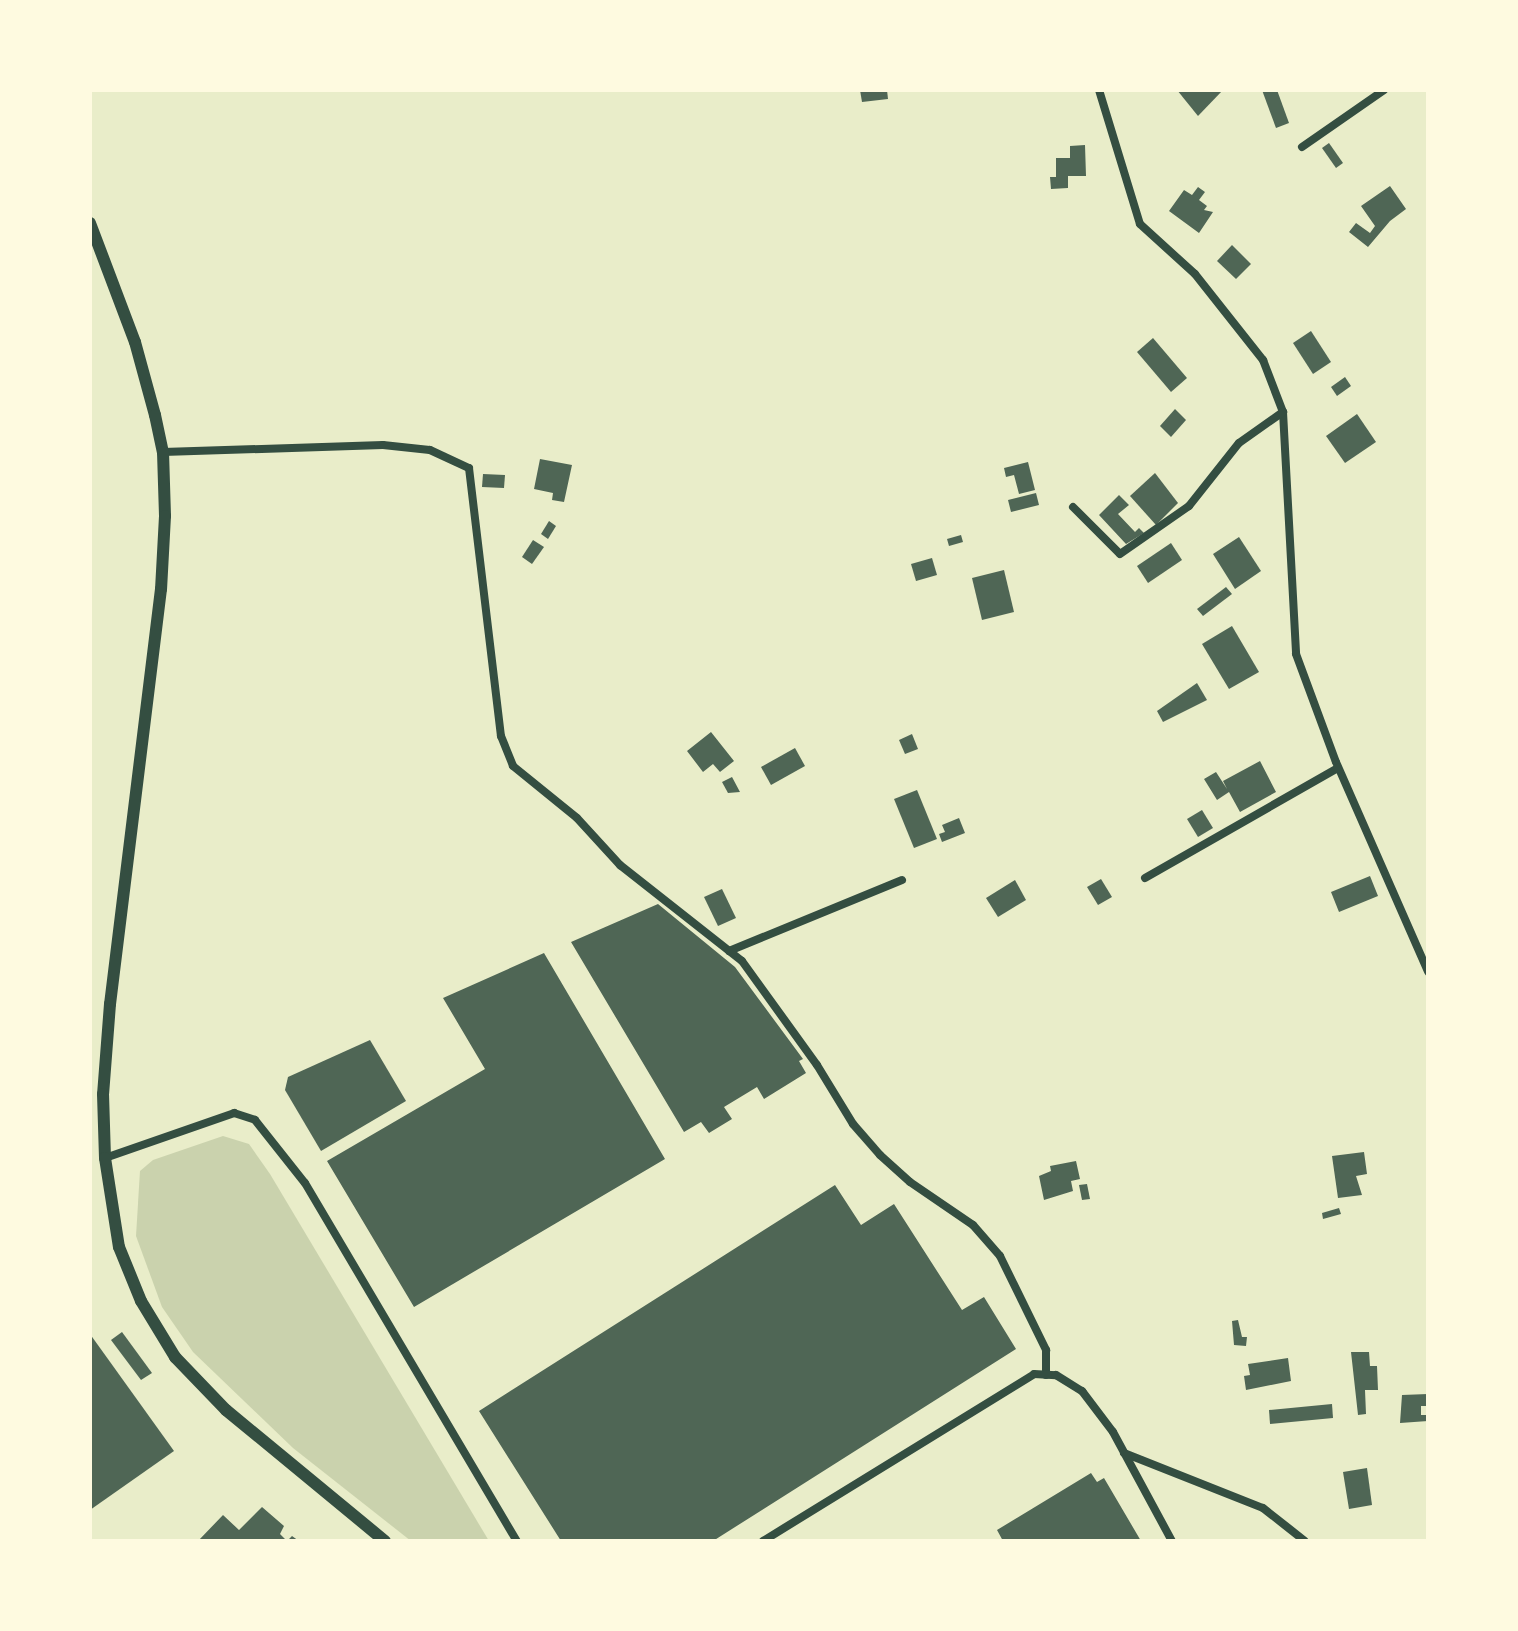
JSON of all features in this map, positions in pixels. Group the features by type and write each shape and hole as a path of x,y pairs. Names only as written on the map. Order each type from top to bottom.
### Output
{"street":[{"path":"1099,90 1140,224 1195,274 1263,360 1283,412 1296,654 1338,768 1428,972"},
{"path":"1302,147 1384,90"},
{"path":"90,223 135,342 163,452 165,516 161,589 110,1004 103,1094 105,1158 119,1247 141,1301 175,1357 226,1410 385,1541"},
{"path":"1073,507 1120,554 1189,506 1239,443 1283,412"},
{"path":"163,452 383,445 430,450 469,468 501,736 513,766 577,818 620,865 742,961 853,1124 880,1155 910,1182 973,1225 1000,1256 1046,1350 1046,1375"},
{"path":"1145,878 1338,768"},
{"path":"729,951 902,880"},
{"path":"105,1158 234,1113 255,1120 305,1183 517,1541"},
{"path":"763,1541 1034,1374 1056,1375 1082,1391 1124,1453 1172,1541"},
{"path":"1124,1453 1263,1508 1305,1541"}],"green space":[{"path":"223,1136 249,1144 270,1174 489,1541 411,1541 293,1448 193,1352 162,1307 136,1236 140,1171 153,1160"}],"building":[{"path":"860,90 887,90 888,99 862,102"},
{"path":"1177,90 1223,90 1198,116"},
{"path":"1262,90 1277,90 1289,123 1276,128"},
{"path":"1329,143 1343,163 1336,168 1322,148"},
{"path":"1085,145 1086,176 1068,176 1068,188 1051,189 1050,177 1056,177 1056,158 1070,158 1070,146"},
{"path":"1390,186 1406,209 1390,221 1368,247 1349,232 1356,223 1370,233 1375,226 1361,206"},
{"path":"1198,187 1205,192 1199,200 1207,206 1204,210 1213,212 1199,233 1169,211 1184,190 1192,195"},
{"path":"1232,245 1251,264 1236,279 1217,261"},
{"path":"1311,331 1331,362 1313,374 1293,343"},
{"path":"1153,338 1187,378 1171,392 1137,352"},
{"path":"1345,377 1351,386 1337,396 1331,387"},
{"path":"1175,409 1186,420 1171,437 1160,426"},
{"path":"1357,414 1376,442 1345,463 1326,436"},
{"path":"540,459 572,465 564,502 552,500 553,493 534,489"},
{"path":"1028,462 1035,490 1019,494 1014,475 1006,477 1004,468"},
{"path":"1155,473 1178,503 1156,525 1130,496"},
{"path":"483,474 505,475 504,488 482,487"},
{"path":"1036,493 1039,505 1011,512 1008,500"},
{"path":"1119,495 1129,505 1118,514 1135,532 1139,528 1144,533 1126,544 1099,515"},
{"path":"549,521 556,526 548,539 541,534"},
{"path":"961,535 963,542 949,546 947,539"},
{"path":"1239,537 1261,571 1235,589 1213,554"},
{"path":"533,540 544,547 532,564 522,557"},
{"path":"1171,543 1182,560 1148,583 1137,566"},
{"path":"932,558 937,575 916,581 911,564"},
{"path":"1004,570 1014,612 982,620 972,578"},
{"path":"1226,587 1232,594 1203,616 1197,609"},
{"path":"1232,626 1259,672 1229,689 1202,644"},
{"path":"1197,683 1207,700 1163,722 1157,711"},
{"path":"711,732 734,761 720,772 713,764 703,772 687,751"},
{"path":"912,734 918,749 905,754 899,740"},
{"path":"795,748 805,766 771,785 761,767"},
{"path":"1260,761 1276,792 1240,812 1229,792 1217,800 1204,779 1216,772 1227,789 1223,781"},
{"path":"732,777 740,792 728,793 722,782"},
{"path":"917,790 937,839 914,848 894,799"},
{"path":"1202,810 1213,828 1198,837 1187,819"},
{"path":"959,818 965,833 942,842 939,834 945,832 942,825"},
{"path":"1370,876 1378,896 1339,912 1331,892"},
{"path":"1101,879 1112,897 1098,905 1087,887"},
{"path":"1015,880 1026,900 998,917 986,898"},
{"path":"722,889 736,918 718,926 704,897"},
{"path":"658,904 735,967 803,1059 799,1061 806,1073 764,1099 757,1087 724,1107 732,1119 709,1133 701,1122 684,1132 571,942"},
{"path":"544,953 665,1159 414,1307 327,1161 485,1069 443,998"},
{"path":"370,1040 406,1101 321,1151 285,1090 288,1077"},
{"path":"1364,1152 1367,1174 1356,1176 1362,1195 1338,1198 1332,1156"},
{"path":"1076,1161 1080,1179 1071,1181 1073,1191 1044,1200 1039,1176 1051,1171 1050,1166"},
{"path":"1087,1184 1090,1199 1082,1200 1079,1185"},
{"path":"835,1185 861,1225 894,1204 962,1310 984,1297 1016,1349 713,1541 561,1541 479,1411"},
{"path":"1339,1208 1341,1214 1323,1219 1322,1213"},
{"path":"1238,1320 1242,1337 1247,1337 1246,1346 1234,1345 1232,1321"},
{"path":"122,1332 152,1373 141,1380 111,1340"},
{"path":"90,1334 174,1451 90,1510"},
{"path":"1351,1352 1369,1352 1370,1366 1377,1366 1378,1390 1365,1390 1366,1414 1358,1415"},
{"path":"1288,1358 1291,1381 1246,1390 1244,1376 1250,1375 1248,1364"},
{"path":"1428,1394 1428,1406 1421,1406 1421,1415 1428,1415 1428,1421 1400,1423 1402,1395"},
{"path":"1332,1404 1333,1418 1270,1424 1269,1410"},
{"path":"1367,1468 1372,1505 1349,1509 1343,1472"},
{"path":"1091,1473 1097,1482 1104,1478 1141,1541 1003,1541 997,1530"},
{"path":"262,1507 284,1526 280,1534 287,1541 198,1541 223,1515 239,1530"}]}
